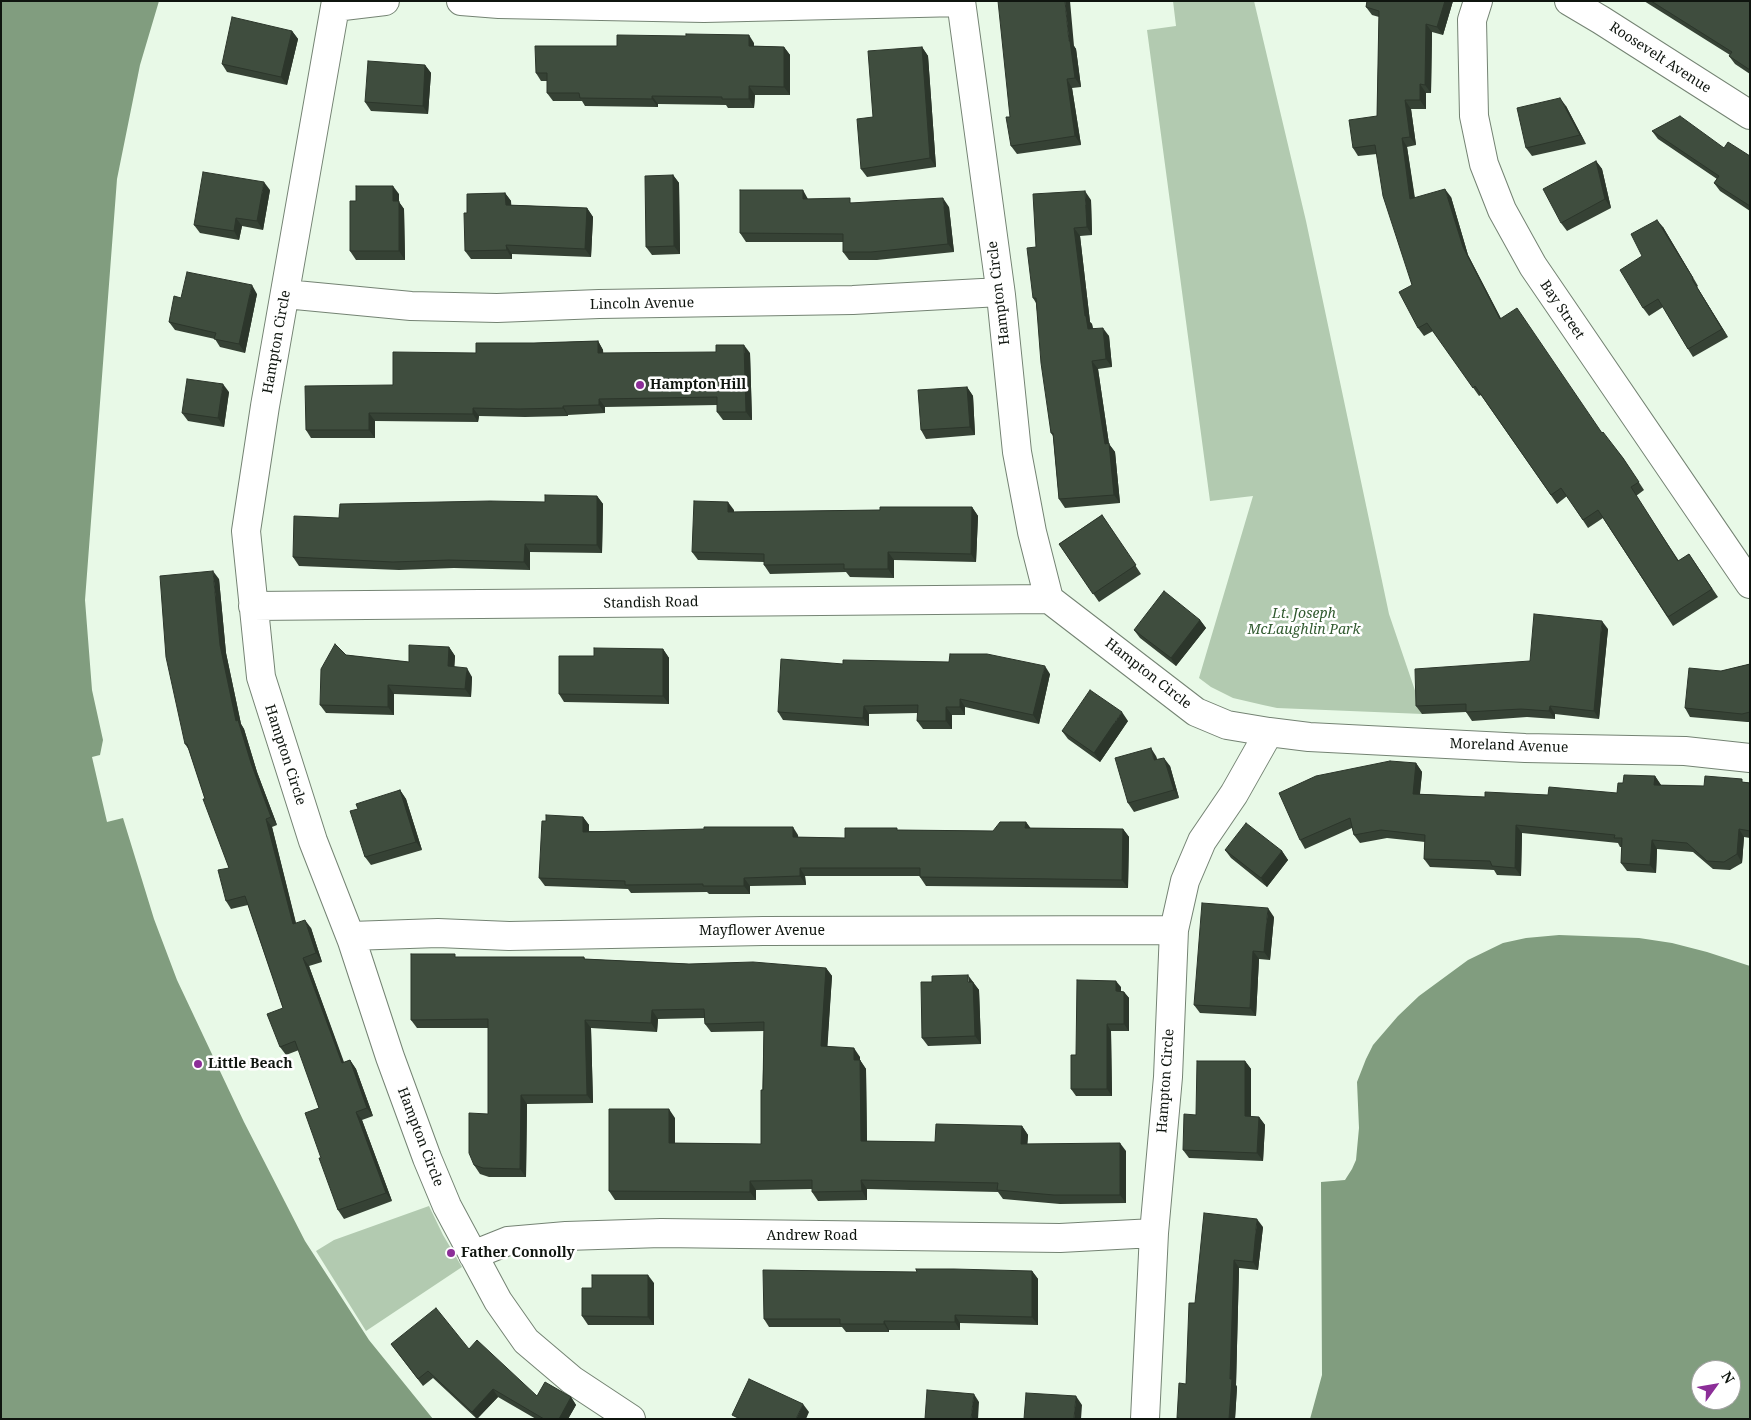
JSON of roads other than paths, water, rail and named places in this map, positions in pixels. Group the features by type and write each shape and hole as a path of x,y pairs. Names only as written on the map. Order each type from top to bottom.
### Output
{"street":[{"path":"335,4 385,1"},
{"path":"461,1 499,4 704,8 961,2"},
{"name":"Bay Street","path":"1478,1 1472,20 1474,116 1484,164 1502,210 1532,266 1750,584"},
{"name":"Roosevelt Avenue","path":"1569,1 1750,115"},
{"name":"Hampton Circle","path":"961,2 1000,292 1017,452 1032,532 1050,599 1196,712 1227,725 1269,732 1234,794 1202,841 1185,881 1174,930 1168,1077 1154,1233 1145,1419"},
{"name":"Hampton Circle","path":"335,4 265,406 246,530 261,677 313,841 350,936 390,1058 427,1158 448,1206 498,1301 526,1341 572,1380 631,1419"},
{"name":"Lincoln Avenue","path":"285,294 411,306 497,308 599,304 853,300 1000,292"},
{"name":"Standish Road","path":"254,606 1050,599"},
{"name":"Moreland Avenue","path":"1269,732 1309,737 1525,748 1685,751 1750,758"},
{"name":"Mayflower Avenue","path":"350,936 438,933 509,936 763,931 1174,930"},
{"name":"Andrew Road","path":"473,1254 508,1241 566,1236 633,1234 1060,1238 1154,1233"}],"place":[{"name":"Hampton Hill","path":"640,385"},
{"name":"Little Beach","path":"198,1064"},
{"name":"Father Connolly","path":"451,1253"}],"park label":[{"name":"Lt. Joseph McLaughlin Park","path":"1304,622"}]}
